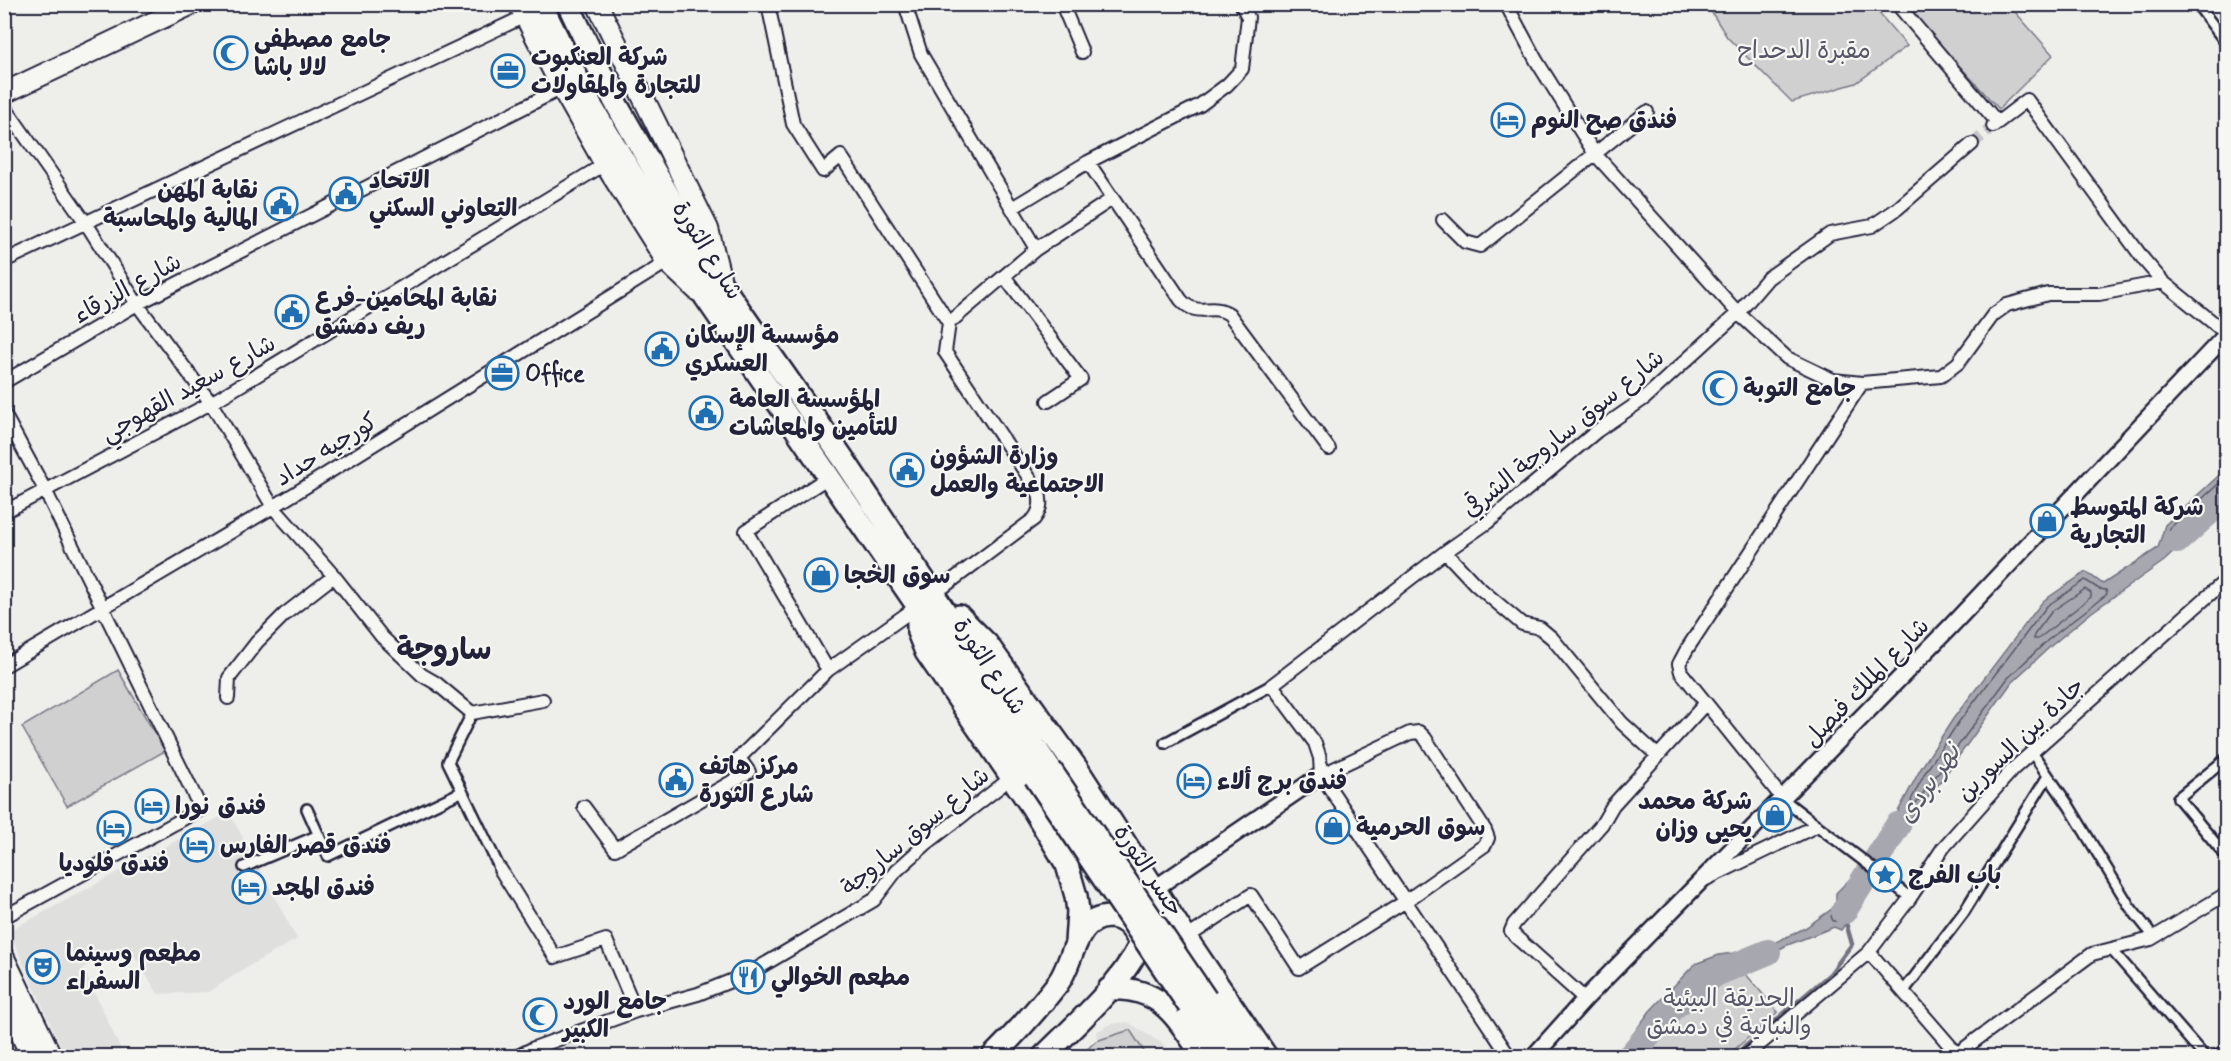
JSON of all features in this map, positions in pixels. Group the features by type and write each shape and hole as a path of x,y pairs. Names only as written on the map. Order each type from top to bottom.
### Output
{"highway":[{"name":"شارع الثورة","path":"568,4 614,100 690,233 714,291 842,457 931,602 1043,773"},
{"name":"شارع الثورة","path":"528,8 714,291 830,476 931,602"},
{"path":"1076,943 1078,911 1067,865 1032,807 920,643 918,632 931,602 956,614 987,644 1078,770 1116,828 1185,938 1222,1056"},
{"path":"1032,807 1060,802 1073,788 1078,770"},
{"name":"جسر الثورة","path":"1043,773 1204,997"},
{"path":"1067,865 1074,850 1085,839 1100,831 1116,828"},
{"path":"1044,1056 1109,989 1139,950 1155,905 1154,889"},
{"path":"993,1056 1060,981 1076,943 1090,923 1100,918 1112,917 1123,920 1138,938 1139,950"},
{"path":"1168,1008 1170,999 1182,984 1200,979 1204,997 1245,1056"},
{"path":"1109,989 1147,994 1168,1008 1203,1056"},
{"path":"1204,997 1266,1056"}],"main road":[{"path":"4,93 192,4"},
{"path":"597,4 708,229 714,291"},
{"path":"528,8 562,88 605,164 667,262 714,291"},
{"path":"4,958 51,1056"},
{"path":"4,996 31,1056"}],"street":[{"path":"584,807 615,849 748,772 739,758 828,670 931,602 1034,519 1041,502 1038,491 945,352 949,323 841,156 823,171 793,124 768,4"},
{"path":"904,4 921,54 1036,249"},
{"path":"1062,4 1082,52"},
{"path":"1012,208 1088,162 1200,105 1227,86 1242,69 1248,17 1241,4"},
{"path":"1506,4 1536,60 1595,154 1738,314 1786,358 1833,380 1862,383 1941,376 1958,363 1993,315 2007,305 2048,294 2099,294 2163,282"},
{"path":"1897,4 1995,124 2027,99 2144,261 2163,282 2226,334"},
{"path":"2197,4 2226,43"},
{"path":"4,261 528,8"},
{"name":"شارع الزرقاء","path":"4,382 137,304 562,88"},
{"path":"4,106 86,223 137,304 211,402 273,507 334,576 382,637 422,675 436,683 472,713"},
{"path":"1443,220 1465,242 1480,246 1647,111"},
{"name":"شارع سوق ساروجة الشرقي","path":"1165,743 1272,685 1445,552 1488,522 1597,431 1645,398 1738,314 1768,278 1830,234 1872,226 1897,209 1972,144"},
{"path":"1088,162 1186,305 1199,311 1221,309 1229,314 1329,449"},
{"name":"شارع سعيد القهوجي","path":"4,512 211,402 605,164"},
{"path":"949,323 1036,249 1112,199"},
{"name":"كورجيه حداد","path":"4,666 273,507 667,262"},
{"path":"1004,276 1081,379 1048,401"},
{"name":"شارع الملك فيصل","path":"1534,1056 1585,999 1950,627 2226,334"},
{"path":"1862,383 1679,664 1681,672 1705,704 1783,799 1816,826 1875,868 1910,898"},
{"path":"4,414 45,490 201,810 4,917"},
{"path":"828,670 746,531 830,476"},
{"path":"1445,552 1476,585 1522,624 1540,627 1552,638 1622,723 1658,756"},
{"path":"228,698 230,678 257,642 285,614 334,576"},
{"name":"جادة بين السورين","path":"1746,1056 1869,952 1910,898 1943,848 2013,769 2226,580"},
{"path":"1272,685 1315,743 1322,775 1509,1056"},
{"path":"472,713 543,700"},
{"path":"1585,999 1511,930 1602,825 1613,806 1705,704"},
{"path":"472,713 448,762 500,868 555,957 606,940 636,1011"},
{"path":"1154,889 1322,775 1410,733 1419,732 1425,738 1488,837 1485,846 1406,901 1299,968 1251,895 1185,938"},
{"path":"2031,752 2069,806 2130,907 2150,932 2151,939"},
{"path":"2226,759 2178,798 2226,856"},
{"path":"1903,992 1964,912 2048,776"},
{"name":"شارع سوق ساروجة","path":"518,1056 636,1011 698,994 748,974 874,900 896,871 926,844 1011,778"},
{"path":"307,810 328,856 461,792"},
{"path":"1700,882 1816,826"},
{"path":"244,867 319,835"},
{"path":"1869,952 1958,1055 2092,954 2151,939 2226,894"},
{"path":"2111,949 2204,1056"},
{"path":"2216,1056 2226,1049"}],"shaded area":[{"path":"229,812 297,939 208,992 158,994 127,944 83,968 124,1056 65,1056 9,931"},
{"path":"1128,1022 1163,1044 1171,1056 1147,1056 1130,1030 1097,1041 1096,1032 1111,1024"},
{"path":"566,1037 591,1056 518,1056"}],"green space":[{"name":"مقبرة الدحداح","path":"1707,5 1872,5 1907,46 1856,83 1792,102 1727,37"},
{"path":"1904,5 2009,5 2053,55 1999,109"},
{"path":"118,670 165,751 67,806 22,727"},
{"name":"الحديقة البيئية والنباتية في دمشق","path":"1744,972 1778,1012 1727,1056 1641,1056 1654,1036 1717,980"},
{"path":"1130,1030 1147,1056 1080,1056 1096,1041"}],"water":[{"path":"2226,469 2226,497 2197,523 2191,536 2164,561 2092,612 2012,682 1938,785 1898,834 1897,844 1889,859 1872,847 1894,819 1920,770 1953,719 2043,601 2086,572 2103,584 2158,548 2165,525"},
{"path":"1849,880 1862,882 1867,893 1841,930 1834,927 1785,946 1754,964 1737,965 1715,974 1671,1009 1630,1056 1617,1056 1650,1011 1695,964 1719,955 1754,950 1805,928 1836,906 1836,893"}],"waterway":[{"name":"نهر بردى","path":"2177,541 2226,497"},
{"name":"نهر بردى","path":"1844,911 1898,825"},
{"path":"1734,1056 1830,974 1852,944 1846,923"},
{"name":"نهر بردى","path":"1630,1056 1671,1009 1715,974 1768,952"}],"tunnel":[{"path":"1972,144 1993,126"}],"place":[{"name":"جامع مصطفى لالا باشا","path":"231,53"},
{"name":"شركة العنكبوت للتجارة والمقاولات","path":"508,71"},
{"name":"فندق صح النوم","path":"1508,120"},
{"name":"الاتحاد التعاوني السكني","path":"346,194"},
{"name":"نقابة المهن المالية والمحاسبة","path":"281,204"},
{"name":"نقابة المحامين-فرع ريف دمشق","path":"292,312"},
{"name":"مؤسسة الإسكان العسكري","path":"662,349"},
{"name":"Office","path":"502,373"},
{"name":"جامع التوبة","path":"1720,388"},
{"name":"المؤسسة العامة للتأمين والمعاشات","path":"706,413"},
{"name":"وزارة الشؤون الاجتماعية والعمل","path":"907,470"},
{"name":"شركة المتوسط التجارية","path":"2047,521"},
{"name":"سوق الخجا","path":"821,575"},
{"name":"مركز هاتف شارع الثورة","path":"676,780"},
{"name":"فندق برج ألاء","path":"1194,781"},
{"name":"فندق نورا","path":"152,806"},
{"name":"شركة محمد يحيى وزان","path":"1775,815"},
{"name":"سوق الحرمية","path":"1333,827"},
{"name":"فندق فلوديا","path":"114,828"},
{"name":"فندق قصر الفارس","path":"197,845"},
{"name":"باب الفرج","path":"1885,875"},
{"name":"فندق المجد","path":"249,887"},
{"name":"مطعم وسينما السفراء","path":"43,967"},
{"name":"مطعم الخوالي","path":"748,977"},
{"name":"جامع الورد الكبير","path":"540,1015"}],"district":[{"name":"ساروجة","path":"444,649"}]}
